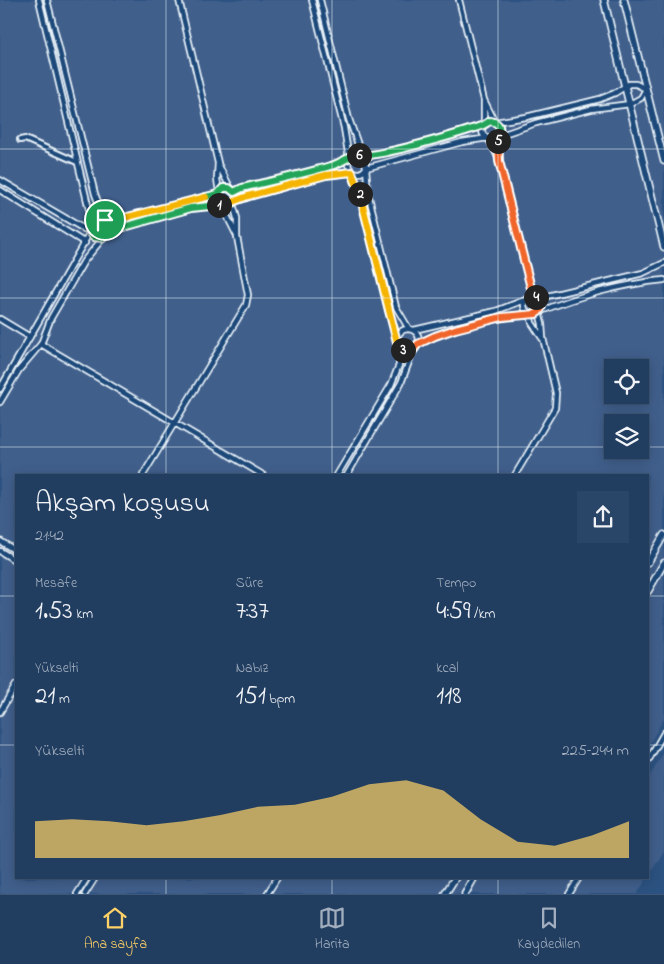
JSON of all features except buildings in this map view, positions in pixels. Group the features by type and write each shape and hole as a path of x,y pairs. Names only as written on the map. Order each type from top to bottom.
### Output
{"street":[{"path":"0,389 85,243 91,224 39,0"},
{"path":"47,0 95,194 110,231"},
{"path":"144,474 246,305 248,296 237,237 237,218 234,202 236,196 218,163 178,0"},
{"path":"312,0 340,114 349,159 348,166 360,196 400,355 399,365 391,385 338,474"},
{"path":"320,0 347,113 362,156 367,161 368,193 396,307 419,337 401,383 348,474"},
{"path":"460,0 484,100 500,129 498,136 499,161"},
{"path":"604,0 664,247"},
{"path":"624,0 664,161"},
{"path":"48,37 56,35"},
{"path":"323,45 330,43"},
{"path":"0,180 84,229 99,218 106,221 218,193 223,188 233,190 334,165 355,155 362,156 388,151 484,125 488,122 526,117 600,99 615,93 625,86 636,84 646,89"},
{"path":"0,402 19,370 41,344 51,318 84,261 110,231 191,208 221,205 228,207 234,202 326,175 359,173 366,168 462,142 493,139 536,123 591,109 630,104 641,98 646,89"},
{"path":"484,100 484,125 482,132 488,138 499,161 533,296"},
{"path":"340,114 347,113"},
{"path":"20,140 25,139 77,162"},
{"path":"218,163 217,200 237,237"},
{"path":"0,190 85,243"},
{"path":"90,232 94,237 103,238"},
{"path":"397,338 401,331 496,311 533,296 539,298 643,273 664,263"},
{"path":"398,346 406,351 413,350 435,336 455,329 502,317 533,314 565,301 647,282 664,280"},
{"path":"516,474 555,408 556,393 543,338 539,312 542,306 539,298"},
{"path":"527,299 524,308 530,314 532,323 543,338"},
{"path":"0,319 30,337"},
{"path":"453,321 455,329"},
{"path":"41,344 261,474"},
{"path":"649,560 664,535"},
{"path":"0,541 15,550"},
{"path":"0,551 15,560"},
{"path":"649,589 664,562"},
{"path":"0,712 15,687"},
{"path":"649,759 664,733"},
{"path":"77,894 86,879"},
{"path":"85,894 94,879"},
{"path":"267,894 276,879"},
{"path":"445,894 454,879"},
{"path":"465,894 473,879"},
{"path":"569,894 578,879"}],"shaded area":[{"path":"0,0 664,0 664,718 649,745 649,474 15,474 15,879 575,879 566,894 0,894"},
{"path":"664,752 664,851 649,875 649,777"},
{"path":"583,879 646,879 637,894 573,894"}],"route":[{"path":"491,121 498,124 500,129 498,136 499,161 533,296 539,298 542,309 536,314 502,317 455,329 418,344 413,350 406,351 401,349 398,346 360,196 352,172 326,175 248,196 235,201 234,204 228,207 220,205 191,208 124,226 110,231 103,238 94,237 90,232 91,223 99,218 105,220 108,222 194,201 218,194 223,188 229,188 234,192 242,188 334,165 358,154 362,156 379,153 461,132 491,121"}]}
